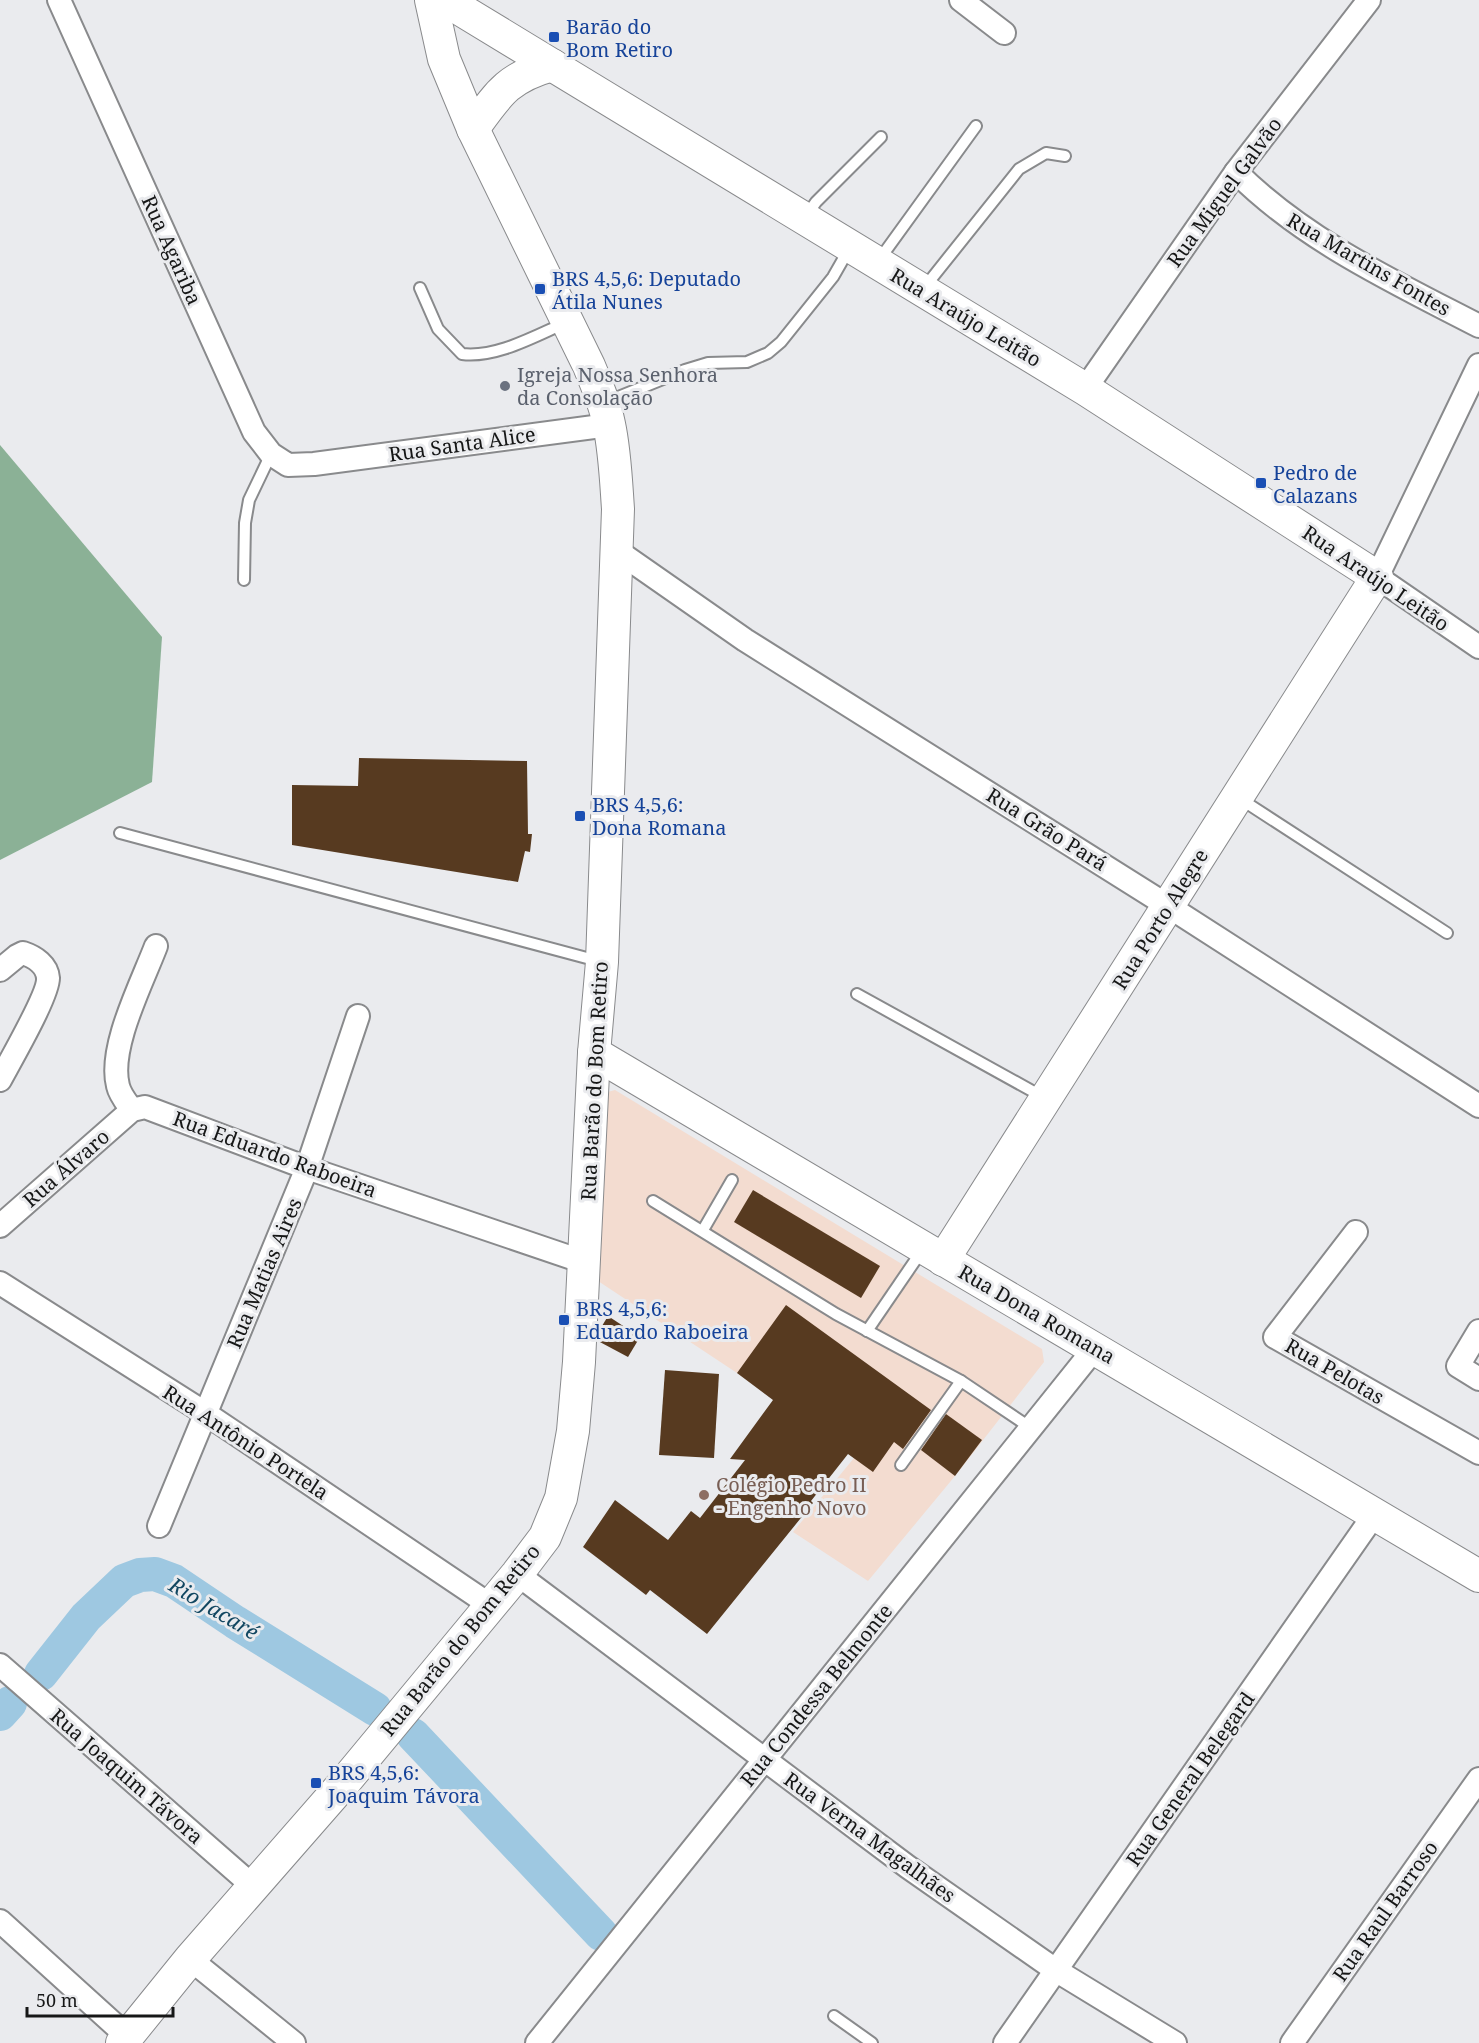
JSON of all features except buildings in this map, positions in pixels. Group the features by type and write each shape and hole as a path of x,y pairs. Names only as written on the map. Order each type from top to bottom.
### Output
{"street":[{"name":"Rua Agariba","path":"59,0 254,432 271,454"},
{"name":"Rua Barão do Bom Retiro","path":"124,2040 190,1959 344,1784 545,1537 561,1498 573,1431 594,1053 602,962 618,509 606,413 589,366 473,129 444,59 430,0"},
{"name":"Rua Araújo Leitão","path":"445,0 1085,389 1377,577 1479,647"},
{"path":"961,0 1004,33"},
{"name":"Rua Miguel Galvão","path":"1085,389 1236,172 1370,0"},
{"path":"473,129 500,94 513,82 530,71 552,65"},
{"name":"Rua Martins Fontes","path":"1236,172 1278,211 1337,249 1479,326"},
{"path":"1377,577 1479,365"},
{"name":"Rua Santa Alice","path":"271,454 288,465 314,464 606,413"},
{"name":"Rua Grão Pará","path":"616,550 745,640 1168,906 1479,1106"},
{"name":"Rua Porto Alegre","path":"933,1255 1046,1099 1377,577"},
{"path":"132,1110 118,1089 115,1068 117,1047 156,946"},
{"path":"0,970 23,953 40,962 49,980 25,1034 0,1080"},
{"name":"Rua Matias Aires","path":"159,1526 307,1168 358,1016"},
{"name":"Rua Dona Romana","path":"594,1053 1374,1515 1477,1572"},
{"name":"Rua Eduardo Raboeira","path":"132,1110 145,1107 307,1168 584,1262"},
{"name":"Rua Álvaro","path":"0,1227 132,1110"},
{"name":"Rua Pelotas","path":"1356,1232 1275,1337 1479,1453"},
{"name":"Rua Antônio Portela","path":"0,1283 205,1413 490,1605"},
{"path":"1479,1331 1458,1366 1479,1379"},
{"name":"Rua Condessa Belmonte","path":"537,2043 1095,1348"},
{"name":"Rua General Belegard","path":"1005,2043 1374,1515"},
{"name":"Rua Verna Magalhães","path":"517,1574 908,1867 1057,1971 1175,2043"},
{"name":"Rua Joaquim Távora","path":"0,1665 254,1887"},
{"name":"Rua Raul Barroso","path":"1292,2043 1479,1779"},
{"path":"0,1921 124,2040"},
{"path":"190,1959 294,2043"}],"lane":[{"path":"876,262 976,126"},
{"path":"804,219 816,202 881,137"},
{"path":"922,290 1019,169 1046,153 1065,156"},
{"path":"606,413 616,398 697,367 708,363 747,362 768,352 781,342 834,277 850,247"},
{"path":"420,288 438,329 462,354 478,356 525,340 568,321"},
{"path":"244,580 245,523 249,500 271,454"},
{"path":"1237,797 1448,933"},
{"path":"120,833 602,962"},
{"path":"857,994 1046,1099"},
{"path":"703,1230 732,1180"},
{"path":"653,1201 836,1314 962,1381 1031,1428"},
{"path":"867,1331 933,1255"},
{"path":"901,1465 962,1381"},
{"path":"834,2016 872,2043"}],"shaded area":[{"path":"615,1090 1042,1349 1044,1362 955,1476 868,1581 793,1532 854,1458 737,1373 595,1279 604,1093"}],"green space":[{"path":"0,445 162,637 152,782 0,860"}],"waterway":[{"name":"Rio Jacaré","path":"41,1674 86,1617 124,1581 140,1575 155,1574 174,1581 235,1622 375,1709"},
{"name":"Rio Jacaré","path":"0,1714 10,1703"},
{"name":"Rio Jacaré","path":"413,1735 601,1934"}],"place":[{"name":"Barão do Bom Retiro","path":"554,37"},
{"name":"BRS 4,5,6: Deputado Átila Nunes","path":"540,289"},
{"name":"Igreja Nossa Senhora da Consolação","path":"505,386"},
{"name":"Pedro de Calazans","path":"1261,483"},
{"name":"BRS 4,5,6: Dona Romana","path":"580,816"},
{"name":"BRS 4,5,6: Eduardo Raboeira","path":"564,1320"},
{"name":"Colégio Pedro II - Engenho Novo","path":"704,1495"},
{"name":"BRS 4,5,6: Joaquim Távora","path":"316,1783"}]}
